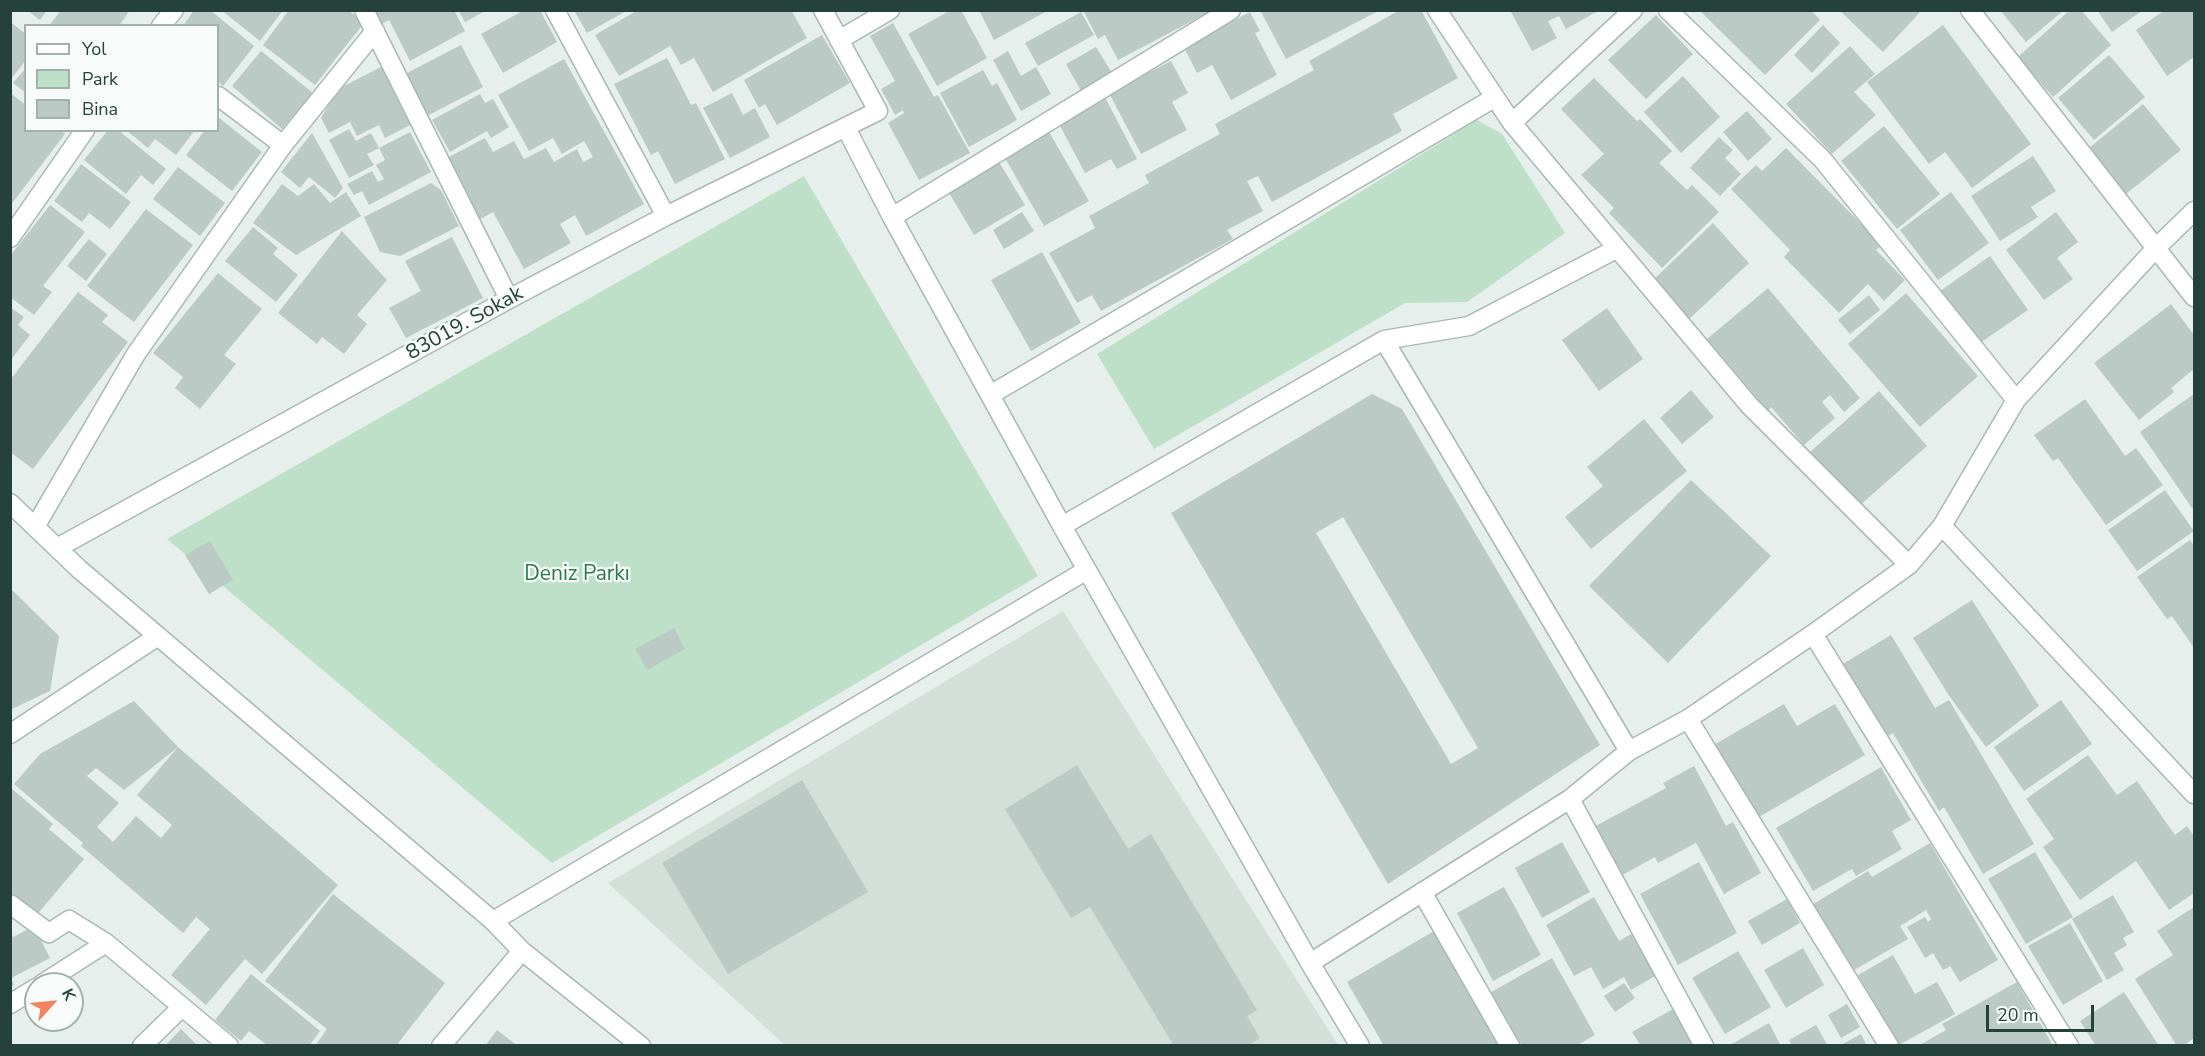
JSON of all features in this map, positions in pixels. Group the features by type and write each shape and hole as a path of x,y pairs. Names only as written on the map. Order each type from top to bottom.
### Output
{"street":[{"path":"163,24 174,10"},
{"path":"364,10 509,299"},
{"path":"555,10 666,216"},
{"path":"823,10 839,40 890,10"},
{"path":"892,217 1231,10"},
{"path":"1437,10 1512,123 1616,249 1749,405 1909,565"},
{"path":"1512,123 1633,10"},
{"path":"1668,10 1823,160 2016,400"},
{"path":"1970,10 2194,297"},
{"path":"35,527 136,354 283,145 375,32"},
{"name":"83019. Sokak","path":"57,548 509,299 666,216 878,111 839,40"},
{"path":"219,97 283,145"},
{"path":"990,395 1494,98"},
{"path":"846,128 892,217 1062,526 1360,1046"},
{"path":"10,238 85,132"},
{"path":"1311,963 1570,799 1629,751 1688,719 1909,565 1942,526 2016,400 2157,247 2194,212"},
{"path":"1062,526 1384,340 1469,326 1616,249"},
{"path":"1384,340 1629,751"},
{"path":"10,504 158,636 493,921 522,951 641,1046"},
{"path":"1942,526 2194,795"},
{"path":"493,921 1087,570"},
{"path":"1813,634 2069,1046"},
{"path":"10,734 158,636"},
{"path":"1688,719 1888,1046"},
{"path":"1570,799 1704,1046"},
{"path":"1422,892 1510,1046"},
{"path":"10,904 49,933 69,920 106,943 229,1046"},
{"path":"61,972 106,943"},
{"path":"441,1046 522,951"},
{"path":"10,1004 24,995"},
{"path":"142,1046 182,1007"}],"shaded area":[{"path":"1063,611 1338,1045 785,1045 608,883"}],"green space":[{"path":"1477,120 1502,134 1565,233 1467,302 1405,303 1154,449 1097,354"},
{"name":"Deniz Parkı","path":"804,176 1038,576 552,863 167,539"}],"building":[{"path":"27,10 47,10 40,20"},
{"path":"61,10 130,10 120,24 50,24"},
{"path":"194,10 210,10 254,46 223,86 219,82 219,24 184,24"},
{"path":"221,10 283,10 260,41"},
{"path":"289,10 348,10 364,23 315,85 263,45"},
{"path":"375,10 454,10 465,31 410,61 389,20 382,24"},
{"path":"458,10 487,10 465,22"},
{"path":"524,10 540,10 557,42 503,73 481,34"},
{"path":"574,10 628,10 587,33"},
{"path":"638,10 791,10 807,38 713,92 694,58 681,65 670,46 619,76 595,35"},
{"path":"951,10 961,10 987,58 937,86 908,34"},
{"path":"979,10 1049,10 994,40"},
{"path":"1083,10 1213,10 1118,60 1105,35 1098,39"},
{"path":"1260,10 1380,10 1286,59"},
{"path":"1400,10 1421,10 1458,78 1393,114 1402,131 1272,202 1258,176 1247,181 1263,211 1227,230 1233,239 1101,311 1092,295 1077,303 1049,253 1095,228 1089,216 1149,183 1145,175 1220,134 1215,124 1314,70 1309,61"},
{"path":"1510,10 1600,10 1566,29 1559,16 1548,21 1557,38 1532,51"},
{"path":"1699,10 1811,10 1820,20 1765,75"},
{"path":"1839,10 1922,10 1883,52"},
{"path":"2000,10 2064,10 2026,42"},
{"path":"2070,10 2081,10 2111,45 2053,97 2018,57"},
{"path":"2097,10 2143,10 2112,32"},
{"path":"2165,10 2194,10 2194,57 2167,76 2136,30"},
{"path":"1081,12 1094,35 1038,66 1025,43"},
{"path":"1250,12 1260,31 1255,33 1277,75 1231,100 1212,65 1197,73 1184,47"},
{"path":"1656,15 1693,54 1646,99 1608,60"},
{"path":"10,22 24,32 24,62 10,80"},
{"path":"893,23 934,97 938,95 970,153 919,180 888,123 904,113 903,110 895,115 881,89 895,81 870,36"},
{"path":"1823,25 1840,43 1812,73 1794,55"},
{"path":"1943,25 2031,144 1972,188 1945,152 1929,164 1867,82"},
{"path":"822,35 850,83 777,125 765,104 759,108 744,80"},
{"path":"461,45 483,87 427,116 405,74"},
{"path":"1850,46 1875,74 1854,92 1876,115 1832,154 1786,104"},
{"path":"1096,47 1112,73 1081,91 1066,64"},
{"path":"261,51 313,93 282,129 232,86"},
{"path":"1008,51 1021,76 1036,67 1051,94 1021,111 993,60"},
{"path":"2109,55 2145,97 2094,140 2058,98"},
{"path":"667,58 691,105 696,103 725,159 675,184 658,151 651,155 614,84"},
{"path":"564,59 644,204 586,236 575,215 560,224 571,243 524,269 493,212 479,220 445,159 485,138 493,152 514,141 524,159 546,148 554,162 577,149 583,162 593,157 584,141 562,154 553,138 529,151 498,95"},
{"path":"1171,61 1188,93 1172,102 1187,130 1141,154 1109,93"},
{"path":"383,66 412,124 385,138 379,125 357,136 350,122 329,133 321,118 338,89"},
{"path":"24,70 24,91 13,83"},
{"path":"983,70 992,86 997,83 1017,120 969,147 940,93"},
{"path":"1683,76 1720,117 1681,153 1644,112"},
{"path":"1594,78 1637,121 1640,119 1672,151 1659,163 1687,190 1692,185 1719,212 1662,268 1609,213 1614,208 1581,175 1604,154 1561,109"},
{"path":"10,93 24,104 24,132 62,132 65,134 10,206"},
{"path":"732,93 743,115 755,108 770,137 730,158 703,108"},
{"path":"480,94 485,103 493,99 509,127 491,138 487,131 450,152 432,120"},
{"path":"1106,99 1137,159 1117,169 1111,159 1085,173 1059,124"},
{"path":"2143,104 2181,150 2126,194 2089,148"},
{"path":"1747,111 1772,139 1748,161 1723,132"},
{"path":"219,118 262,152 232,191 186,155 203,132 219,132"},
{"path":"1884,126 1940,194 1897,229 1841,161"},
{"path":"349,129 356,141 371,133 379,148 367,154 374,165 349,178 329,140"},
{"path":"106,132 120,132 166,169 153,185 141,175 126,194 84,160"},
{"path":"128,132 193,132 176,155 155,139 148,148"},
{"path":"410,132 431,172 369,205 362,191 354,195 347,184 372,171 378,182 384,179 376,165 385,160 379,148"},
{"path":"1049,132 1089,201 1044,226 1005,158"},
{"path":"312,133 343,188 335,198 309,177 300,188 281,172"},
{"path":"1719,137 1733,150 1725,158 1741,174 1720,196 1690,168"},
{"path":"1786,148 1882,245 1876,250 1905,280 1884,301 1868,284 1839,313 1784,257 1790,250 1731,189 1756,165 1762,171"},
{"path":"2033,156 2056,191 2031,207 2038,217 2000,241 1971,196"},
{"path":"999,162 1025,205 974,235 948,191"},
{"path":"81,164 131,202 110,229 89,213 82,222 54,201"},
{"path":"178,167 225,203 200,236 153,199"},
{"path":"431,183 441,190 459,226 400,256 380,252 364,217"},
{"path":"282,184 298,196 314,184 330,203 346,192 361,216 296,255 253,223"},
{"path":"1951,192 1989,243 1938,280 1900,230"},
{"path":"50,205 85,232 43,286 52,292 34,315 10,297 10,256"},
{"path":"146,209 193,245 134,322 87,286"},
{"path":"1022,212 1034,231 1004,249 993,230"},
{"path":"2056,212 2078,242 2057,258 2073,279 2044,300 2006,250"},
{"path":"1713,223 1749,263 1687,321 1651,282"},
{"path":"253,227 278,248 273,254 298,275 276,302 225,261"},
{"path":"342,231 387,280 357,315 367,324 344,354 322,337 317,344 278,313"},
{"path":"452,237 483,298 406,338 389,308 421,291 405,261"},
{"path":"89,239 107,254 86,281 67,266"},
{"path":"1042,252 1081,323 1031,351 991,280"},
{"path":"1990,256 2028,310 1977,345 1940,291"},
{"path":"218,273 262,309 224,355 236,364 200,409 175,388 183,377 153,353"},
{"path":"1768,288 1860,398 1844,412 1830,395 1822,402 1835,418 1804,445 1771,407 1768,411 1707,339"},
{"path":"78,292 108,315 102,322 128,342 33,469 10,452 10,380"},
{"path":"1906,293 1978,376 1920,427 1848,344"},
{"path":"1869,295 1880,310 1850,334 1838,320"},
{"path":"2171,304 2194,335 2194,369 2171,388 2174,392 2139,420 2094,363"},
{"path":"10,307 24,317 18,325 30,335 10,361"},
{"path":"1607,308 1643,359 1599,391 1562,340"},
{"path":"1691,390 1714,417 1682,444 1660,418"},
{"path":"1879,391 1927,446 1858,507 1810,452"},
{"path":"1372,394 1402,409 1600,745 1388,884 1171,513","holes":["1343,517 1478,748 1451,764 1316,533"]},
{"path":"2194,394 2194,511 2140,432"},
{"path":"2085,399 2125,456 2136,448 2163,485 2106,525 2058,458 2053,461 2034,435"},
{"path":"1644,419 1687,471 1591,549 1565,517 1603,486 1587,467"},
{"path":"1691,480 1771,556 1668,663 1589,586"},
{"path":"2165,490 2194,531 2137,571 2108,530"},
{"path":"2190,540 2194,546 2194,648 2172,616 2167,619 2137,577"},
{"path":"210,541 233,580 209,594 185,555"},
{"path":"10,588 59,636 50,691 10,710"},
{"path":"1972,600 2039,706 1986,747 1948,694 1913,638"},
{"path":"674,628 685,649 647,670 635,649"},
{"path":"1891,635 1935,708 1949,700 2034,844 1983,874 1944,807 1939,811 1893,733 1884,738 1841,665"},
{"path":"2061,700 2092,744 2024,791 1994,747"},
{"path":"134,701 178,747 338,885 262,974 245,959 206,1005 171,975 210,929 196,917 183,933 81,846 83,843 14,784 40,754","holes":["178,747 137,795 172,825 161,838 136,816 113,842 97,827 119,803 87,776 96,768 124,790"]},
{"path":"1784,704 1797,726 1835,704 1865,755 1754,820 1712,746"},
{"path":"2088,755 2117,795 2137,781 2175,835 2187,826 2194,836 2194,893 2169,910 2136,861 2080,900 2043,847 2054,839 2026,799"},
{"path":"1077,765 1128,849 1151,834 1257,1010 1247,1016 1260,1038 1247,1046 1174,1046 1090,907 1071,918 1005,809"},
{"path":"1694,766 1726,826 1733,822 1761,873 1724,894 1696,843 1658,863 1655,857 1619,877 1592,828 1666,788 1663,783"},
{"path":"1881,767 1911,820 1892,831 1902,849 1856,876 1852,869 1813,891 1776,828"},
{"path":"802,780 868,892 728,974 662,863"},
{"path":"10,787 53,824 49,829 84,859 35,917 10,896"},
{"path":"1562,842 1590,892 1542,918 1515,868"},
{"path":"1930,843 1998,960 1960,982 1950,966 1943,970 1933,953 1925,958 1907,927 1925,917 1928,922 1931,919 1926,910 1900,926 1908,939 1849,973 1810,906 1868,871 1872,877"},
{"path":"2035,852 2073,917 2026,944 1988,879"},
{"path":"1699,862 1737,933 1678,965 1640,894"},
{"path":"1504,887 1541,955 1493,981 1457,913"},
{"path":"333,894 445,983 396,1046 315,1046 327,1029 265,981"},
{"path":"2113,895 2134,932 2123,938 2127,945 2114,953 2124,970 2107,980 2072,919"},
{"path":"1594,897 1619,941 1631,934 1655,976 1631,990 1624,977 1603,989 1591,967 1574,976 1546,925"},
{"path":"1787,899 1800,923 1762,945 1748,921"},
{"path":"2194,907 2194,1038 2183,1046 2177,1046 2135,979 2173,955 2157,931"},
{"path":"2070,923 2103,981 2063,1005 2028,946"},
{"path":"34,926 50,958 11,978 14,985 10,987 10,932 13,937"},
{"path":"1434,931 1500,1043 1495,1046 1384,1046 1347,982"},
{"path":"1803,948 1824,985 1786,1008 1764,970"},
{"path":"1738,951 1771,1007 1725,1034 1692,978"},
{"path":"1893,955 1915,994 1937,982 1955,1014 1899,1045 1858,975"},
{"path":"1552,958 1595,1035 1576,1046 1522,1046 1491,992"},
{"path":"251,974 320,1031 309,1046 268,1046 249,1031 241,1041 215,1020"},
{"path":"2017,982 2053,1046 1918,1046 1946,1030 1942,1024"},
{"path":"1624,983 1635,998 1615,1012 1604,996"},
{"path":"2124,992 2159,1046 2096,1046 2080,1021"},
{"path":"1847,1004 1860,1027 1841,1038 1828,1015"},
{"path":"1673,1009 1694,1046 1641,1046 1632,1032"},
{"path":"1769,1023 1781,1046 1728,1046"},
{"path":"1816,1025 1828,1046 1792,1046 1789,1040"},
{"path":"181,1029 198,1046 165,1046"},
{"path":"497,1030 518,1046 485,1046"},
{"path":"1861,1034 1867,1046 1839,1046"}]}
